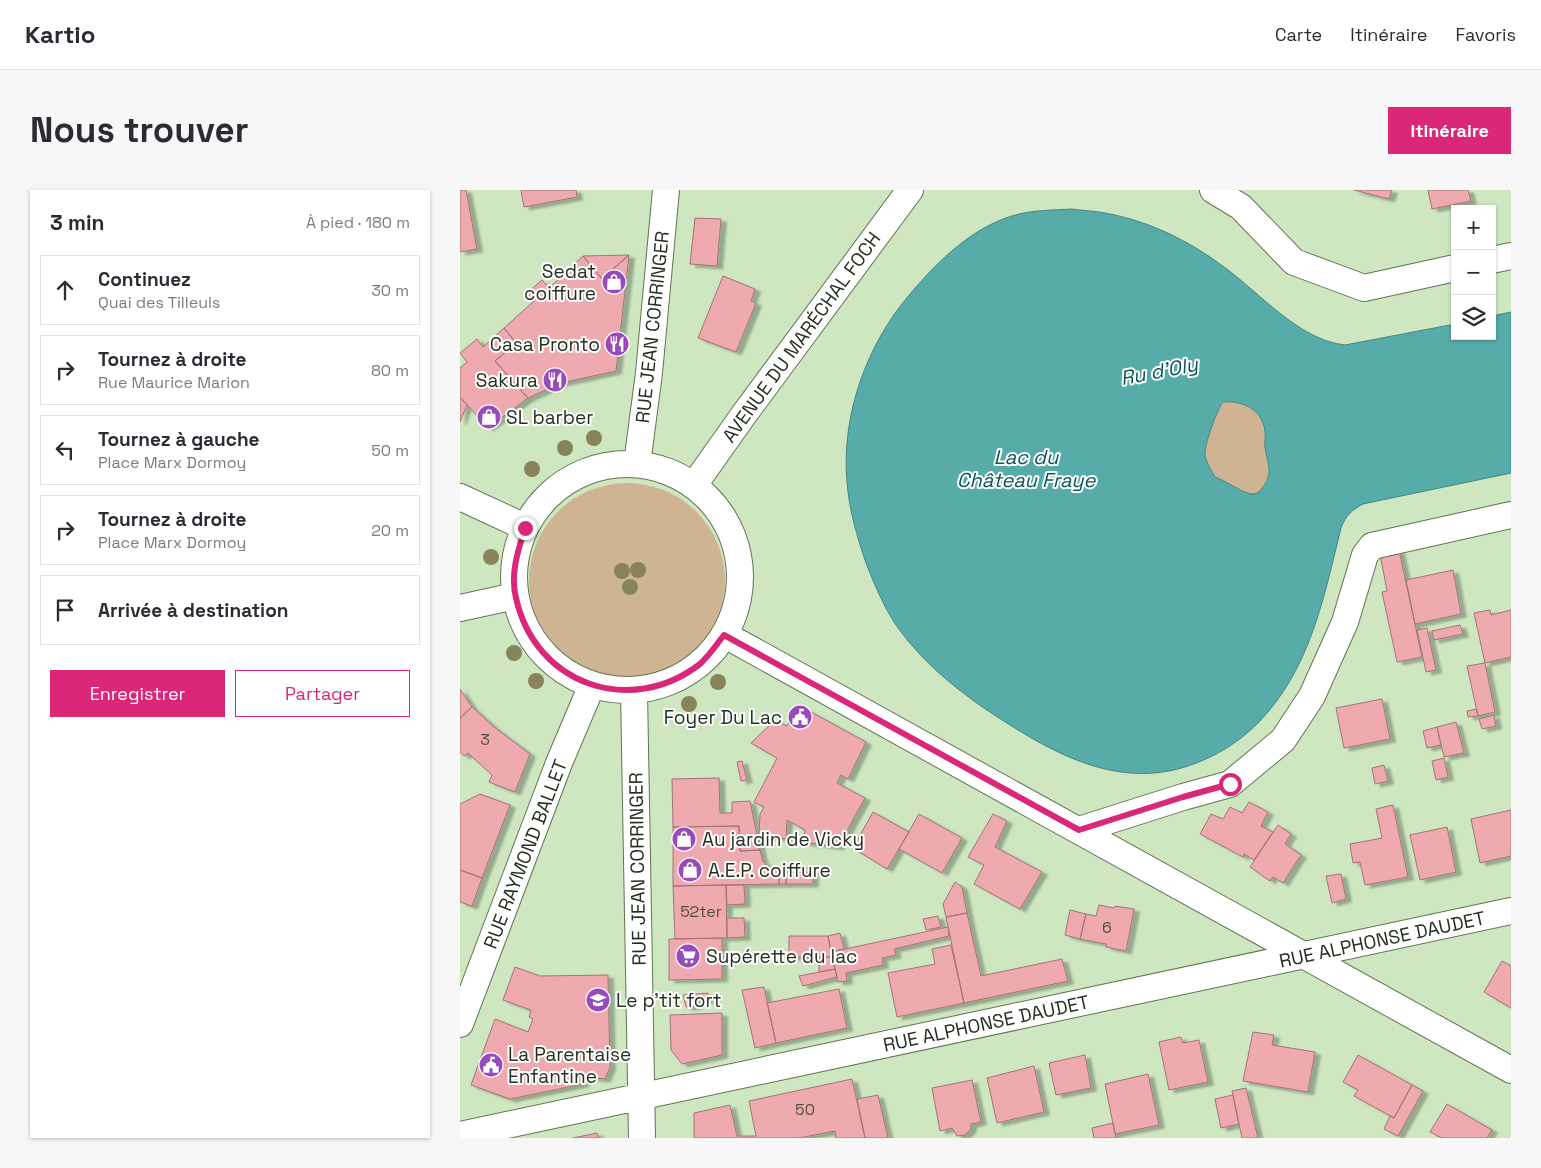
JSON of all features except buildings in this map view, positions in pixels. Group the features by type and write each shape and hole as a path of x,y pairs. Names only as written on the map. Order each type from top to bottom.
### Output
{"street":[{"name":"RUE JEAN CORRINGER","path":"637,464 649,373 666,190"},
{"name":"AVENUE DU MARÉCHAL FOCH","path":"694,485 910,190"},
{"path":"1213,190 1241,207 1294,262 1364,288 1451,269"},
{"path":"1496,259 1511,256"},
{"path":"637,464 667,470 694,485 718,508 733,537 740,570 736,606 724,635 701,663 670,682 634,691 613,690 592,685 564,672 541,652 524,626 515,596 515,561 525,528 544,499 571,478 603,466 637,464"},
{"path":"460,497 525,528"},
{"path":"1079,830 1230,784 1283,740 1312,696 1345,622 1365,555 1372,546 1511,515"},
{"path":"460,608 515,596"},
{"path":"724,635 1511,1070"},
{"name":"RUE RAYMOND BALLET","path":"460,1024 559,763 592,685"},
{"name":"RUE JEAN CORRINGER","path":"634,691 642,1138"},
{"name":"RUE ALPHONSE DAUDET","path":"460,1135 1511,911"}],"shaded area":[{"path":"1224,402 1239,402 1253,409 1264,427 1269,475 1263,488 1254,494 1250,494 1215,477 1205,455 1209,436"},
{"path":"627,483 646,485 664,491 681,500 696,512 708,527 717,544 723,562 725,581 723,600 717,618 708,635 696,650 681,662 664,671 646,677 627,679 608,677 590,671 573,662 558,650 546,635 537,618 531,600 529,581 531,562 537,544 546,527 558,512 573,500 590,491 608,485"}],"water":[{"name":"Lac du Château Fraye","path":"1072,209 1101,212 1140,222 1170,234 1198,249 1224,267 1296,325 1328,341 1345,345 1451,325 1451,340 1496,340 1496,315 1511,312 1511,473 1363,504 1347,516 1341,528 1313,632 1291,680 1258,723 1242,737 1217,754 1188,766 1162,772 1137,773 1113,771 1089,764 1066,756 1021,732 970,698 928,663 894,622 875,585 857,533 847,482 848,431 860,382 881,335 910,294 958,245 987,226 1003,219 1039,211","holes":["1223,402 1238,403 1256,412 1263,424 1265,434 1269,475 1263,488 1254,494 1250,494 1215,477 1205,455 1211,428"]}],"place":[{"name":"Sedat coiffure","path":"614,282"},
{"name":"Casa Pronto","path":"617,344"},
{"name":"Sakura","path":"555,380"},
{"name":"SL barber","path":"489,417"},
{"name":"Foyer Du Lac","path":"800,717"},
{"name":"Au jardin de Vicky","path":"684,839"},
{"name":"A.E.P. coiffure","path":"690,870"},
{"name":"Supérette du lac","path":"688,956"},
{"name":"Le p'tit fort","path":"598,1000"},
{"name":"La Parentaise Enfantine","path":"491,1065"}],"route":[{"path":"525,528 515,561 515,596 524,626 541,652 564,672 592,685 613,690 634,691 670,682 701,663 724,635 1079,830 1230,784"}],"water label":[{"name":"Ru d'Oly","path":"1159,371"}]}
